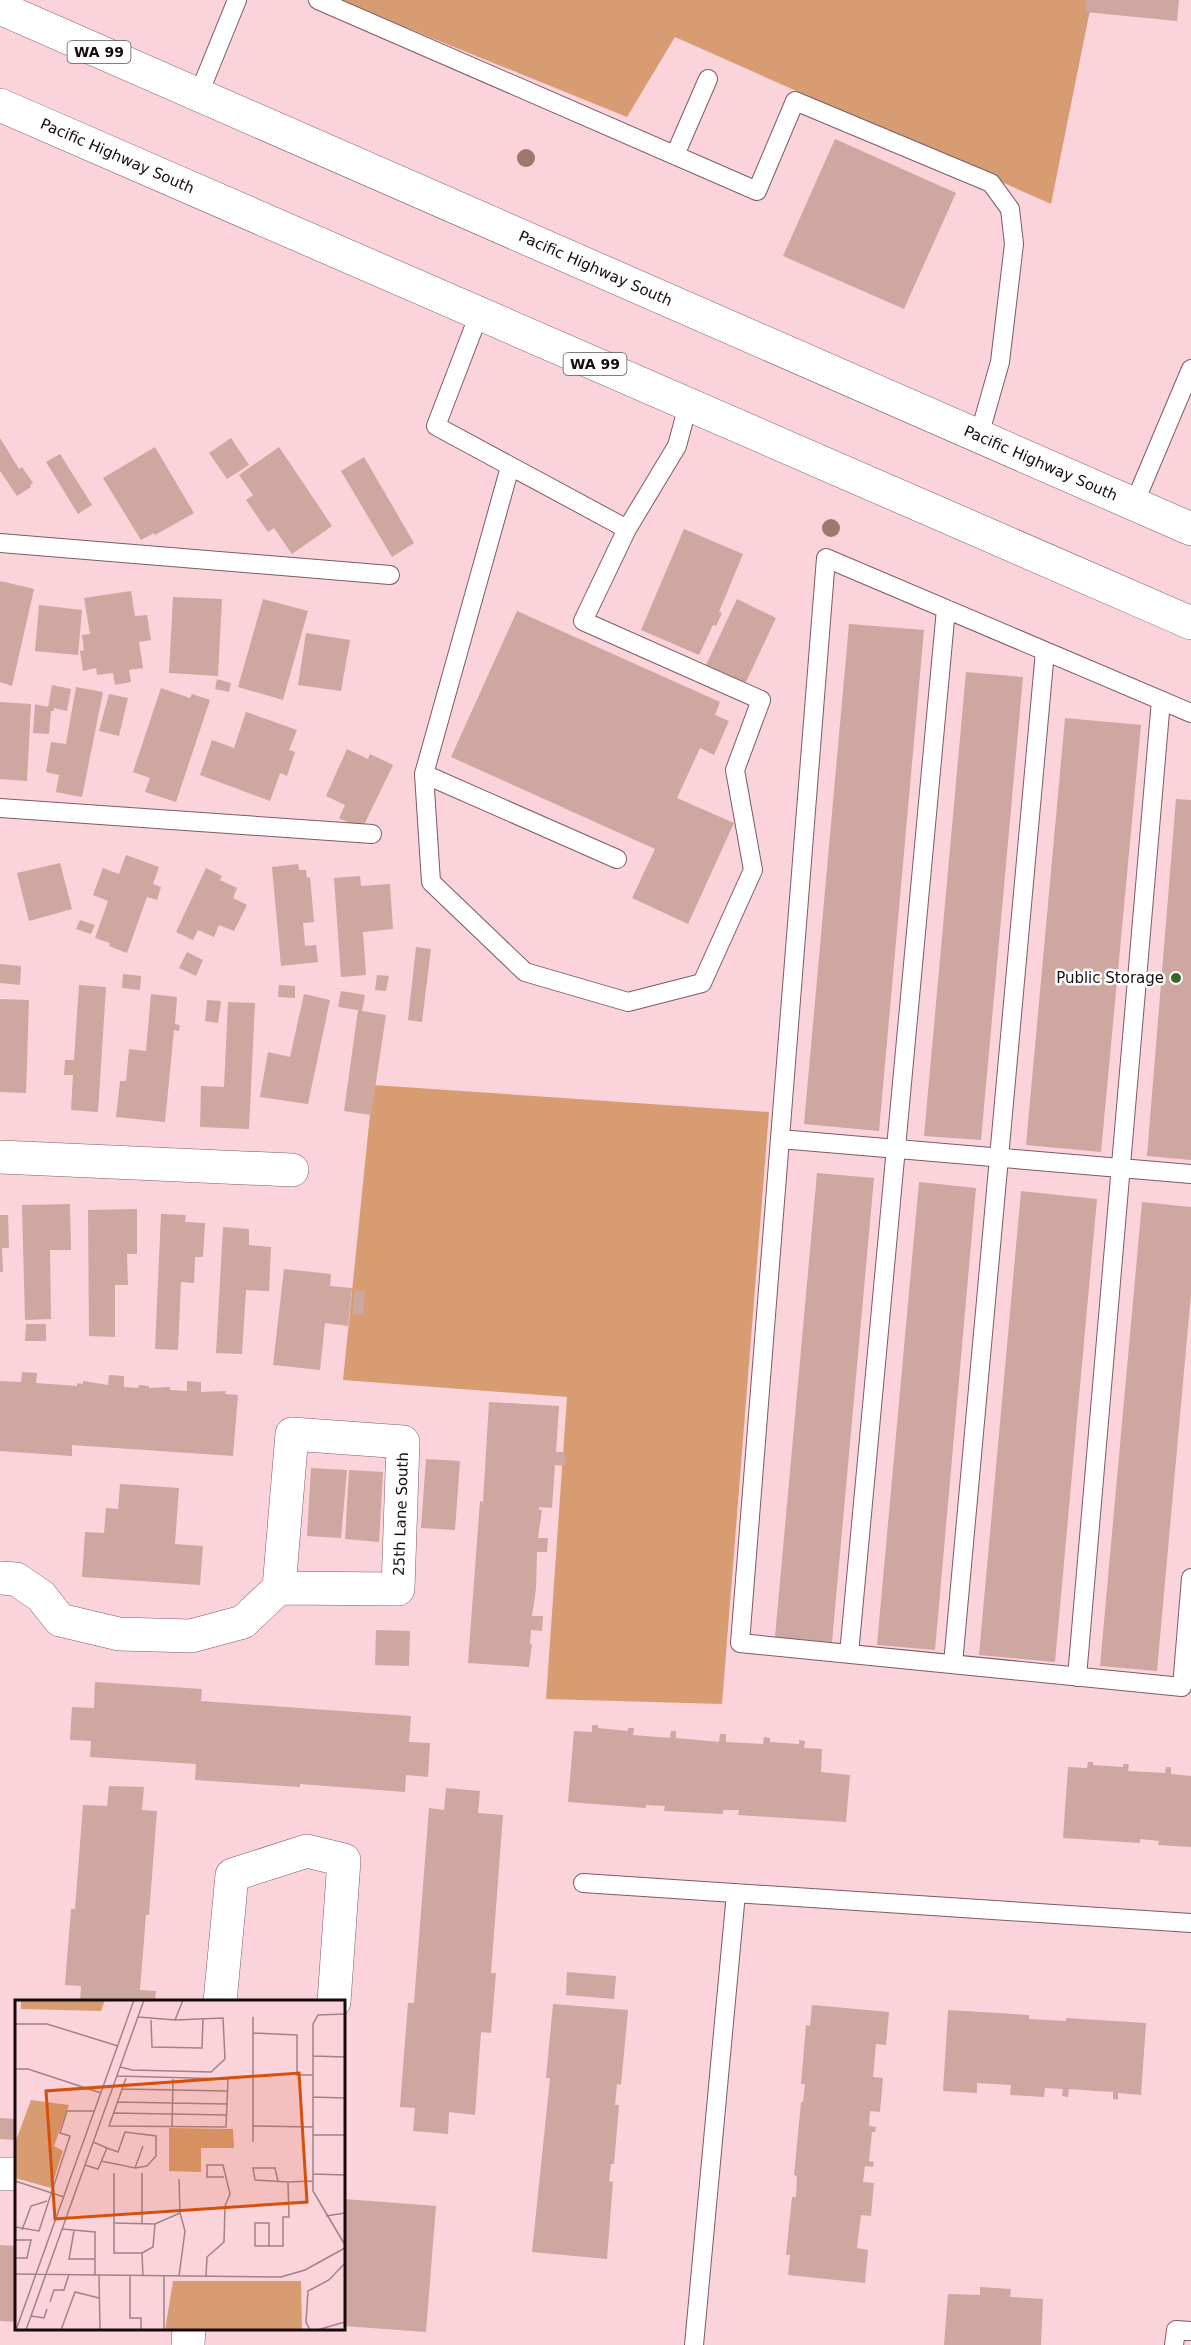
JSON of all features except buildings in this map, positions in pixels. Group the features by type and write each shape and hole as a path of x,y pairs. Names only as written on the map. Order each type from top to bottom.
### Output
{"main road":[{"name":"Pacific Highway South","path":"0,8 198,96 444,200 1191,529"},
{"name":"Pacific Highway South","path":"0,105 1191,622"},
{"path":"0,1157 292,1170"},
{"name":"25th Lane South","path":"292,1434 403,1442 398,1589 279,1588 292,1434"},
{"path":"0,1578 16,1579 41,1596 60,1620 119,1634 191,1636 243,1622 279,1588"},
{"path":"220,2000 232,1875 307,1851 344,1860 334,2000"},
{"path":"188,2345 189,2330"}],"lane":[{"path":"198,96 237,0"},
{"path":"318,0 757,191 795,101 991,183 1010,209 1014,244 1000,362 979,436"},
{"path":"675,155 708,80"},
{"path":"479,314 436,426 627,530"},
{"path":"1134,504 1191,369"},
{"path":"510,467 424,774 431,882 525,972 628,1002 702,983 753,870 735,770 761,700 583,621 627,530 677,446 688,405"},
{"path":"0,543 390,575"},
{"path":"1191,713 826,558 740,1643 1182,1687 1191,1578"},
{"path":"849,1654 946,609"},
{"path":"953,1664 1045,651"},
{"path":"1077,1677 1161,700"},
{"path":"424,774 617,859"},
{"path":"0,808 372,834"},
{"path":"780,1139 1191,1174"},
{"path":"583,1883 1191,1923"},
{"path":"694,2345 736,1893"},
{"path":"1174,2345 1176,2330 1191,2331"}],"shaded area":[{"path":"338,0 1092,0 1051,204 675,37 627,117"},
{"path":"373,1085 769,1112 722,1704 546,1699 567,1397 343,1380"}],"place":[{"name":"Public Storage","path":"1176,978"}]}
